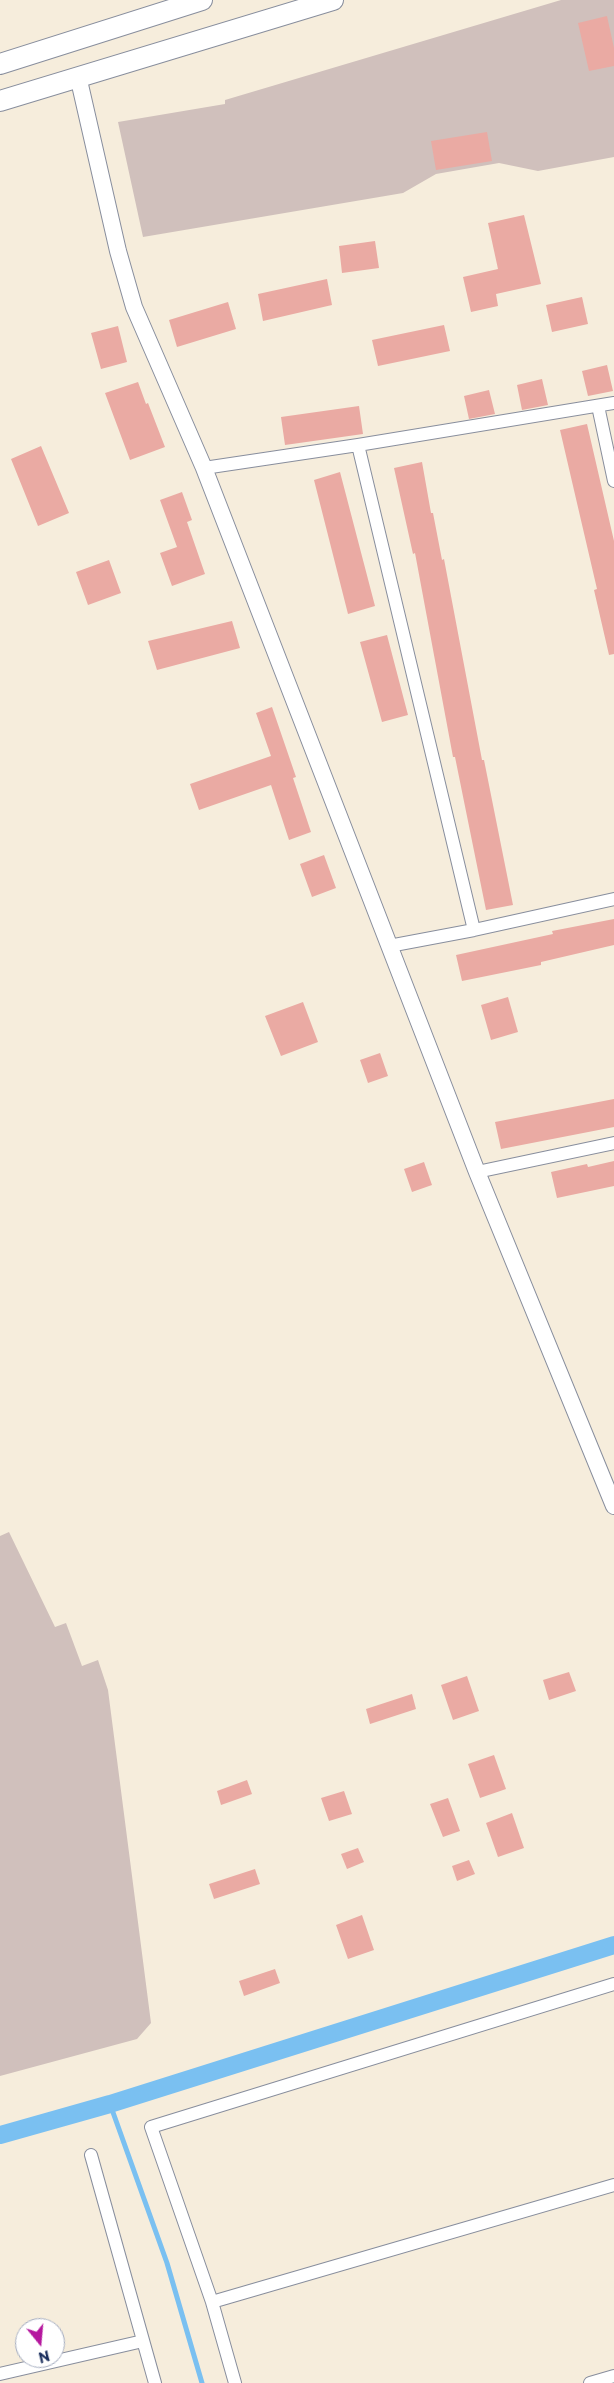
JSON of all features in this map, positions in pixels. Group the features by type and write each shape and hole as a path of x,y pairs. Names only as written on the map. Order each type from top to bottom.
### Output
{"main road":[{"path":"0,64 202,0"},
{"path":"0,101 333,0"}],"street":[{"path":"78,76 118,252 134,307 204,468 477,1172 613,1500"},
{"path":"204,468 614,403"},
{"path":"598,406 614,481"},
{"path":"358,445 474,930"},
{"path":"389,946 474,930 614,899"},
{"path":"477,1172 614,1143"},
{"path":"235,2383 212,2302 151,2127 614,1984"},
{"path":"91,2155 155,2383"},
{"path":"212,2302 614,2185"},
{"path":"0,2374 143,2341"},
{"path":"590,2383 614,2376"}],"shaded area":[{"path":"561,0 614,0 614,157 538,171 499,163 436,174 403,193 143,237 118,122 225,104 225,100"},
{"path":"9,1532 55,1627 66,1623 82,1666 98,1660 108,1690 151,2023 137,2039 0,2076 0,1536"}],"building":[{"path":"607,16 614,48 614,66 589,71 578,23"},
{"path":"487,132 492,161 436,170 431,141"},
{"path":"524,215 541,284 496,294 498,306 471,312 463,277 498,269 488,223"},
{"path":"375,241 379,268 342,273 339,246"},
{"path":"327,279 332,305 263,321 258,294"},
{"path":"582,297 588,324 552,332 546,305"},
{"path":"228,302 236,329 177,347 169,320"},
{"path":"444,325 450,351 378,366 372,340"},
{"path":"118,326 127,362 101,369 91,333"},
{"path":"607,365 613,391 588,396 582,371"},
{"path":"542,379 548,405 522,410 517,385"},
{"path":"138,382 165,447 130,460 105,393"},
{"path":"489,390 495,414 469,419 464,396"},
{"path":"359,406 363,434 285,445 281,417"},
{"path":"587,424 614,541 614,654 609,655 594,590 597,589 560,430"},
{"path":"41,446 69,513 38,526 11,459"},
{"path":"422,462 431,513 433,513 442,560 444,559 482,760 484,760 513,905 486,910 455,757 453,757 415,553 413,554 394,468"},
{"path":"340,472 375,606 348,614 314,480"},
{"path":"182,492 192,520 187,522 205,574 172,586 160,553 177,547 160,500"},
{"path":"109,560 121,593 88,605 76,572"},
{"path":"232,621 240,648 157,670 148,641"},
{"path":"387,635 408,715 382,722 360,642"},
{"path":"272,707 296,777 293,778 311,832 289,840 271,785 199,810 190,784 271,756 256,713"},
{"path":"324,855 336,888 312,897 300,864"},
{"path":"614,919 614,945 541,962 541,965 462,981 456,955 553,934 552,931"},
{"path":"508,997 518,1032 491,1040 481,1005"},
{"path":"303,1002 318,1042 281,1056 265,1016"},
{"path":"380,1053 388,1076 368,1083 360,1060"},
{"path":"614,1099 614,1127 501,1149 495,1122"},
{"path":"614,1161 614,1186 557,1198 551,1172 587,1164 588,1167"},
{"path":"424,1162 432,1185 412,1192 404,1169"},
{"path":"569,1672 576,1691 549,1700 543,1680"},
{"path":"467,1676 479,1711 453,1720 441,1685"},
{"path":"412,1694 416,1709 370,1724 366,1709"},
{"path":"494,1755 506,1789 480,1798 468,1764"},
{"path":"247,1780 252,1794 221,1805 217,1791"},
{"path":"344,1791 352,1814 329,1821 321,1798"},
{"path":"448,1798 460,1831 443,1837 430,1804"},
{"path":"512,1813 524,1848 498,1857 486,1823"},
{"path":"358,1848 364,1862 347,1869 341,1854"},
{"path":"469,1860 475,1874 457,1881 452,1866"},
{"path":"255,1869 260,1884 214,1899 209,1884"},
{"path":"362,1915 374,1950 348,1959 336,1925"},
{"path":"275,1969 280,1983 244,1996 239,1981"}],"waterway":[{"path":"0,2135 110,2104 614,1945"},
{"path":"110,2104 167,2263 202,2383"}]}
